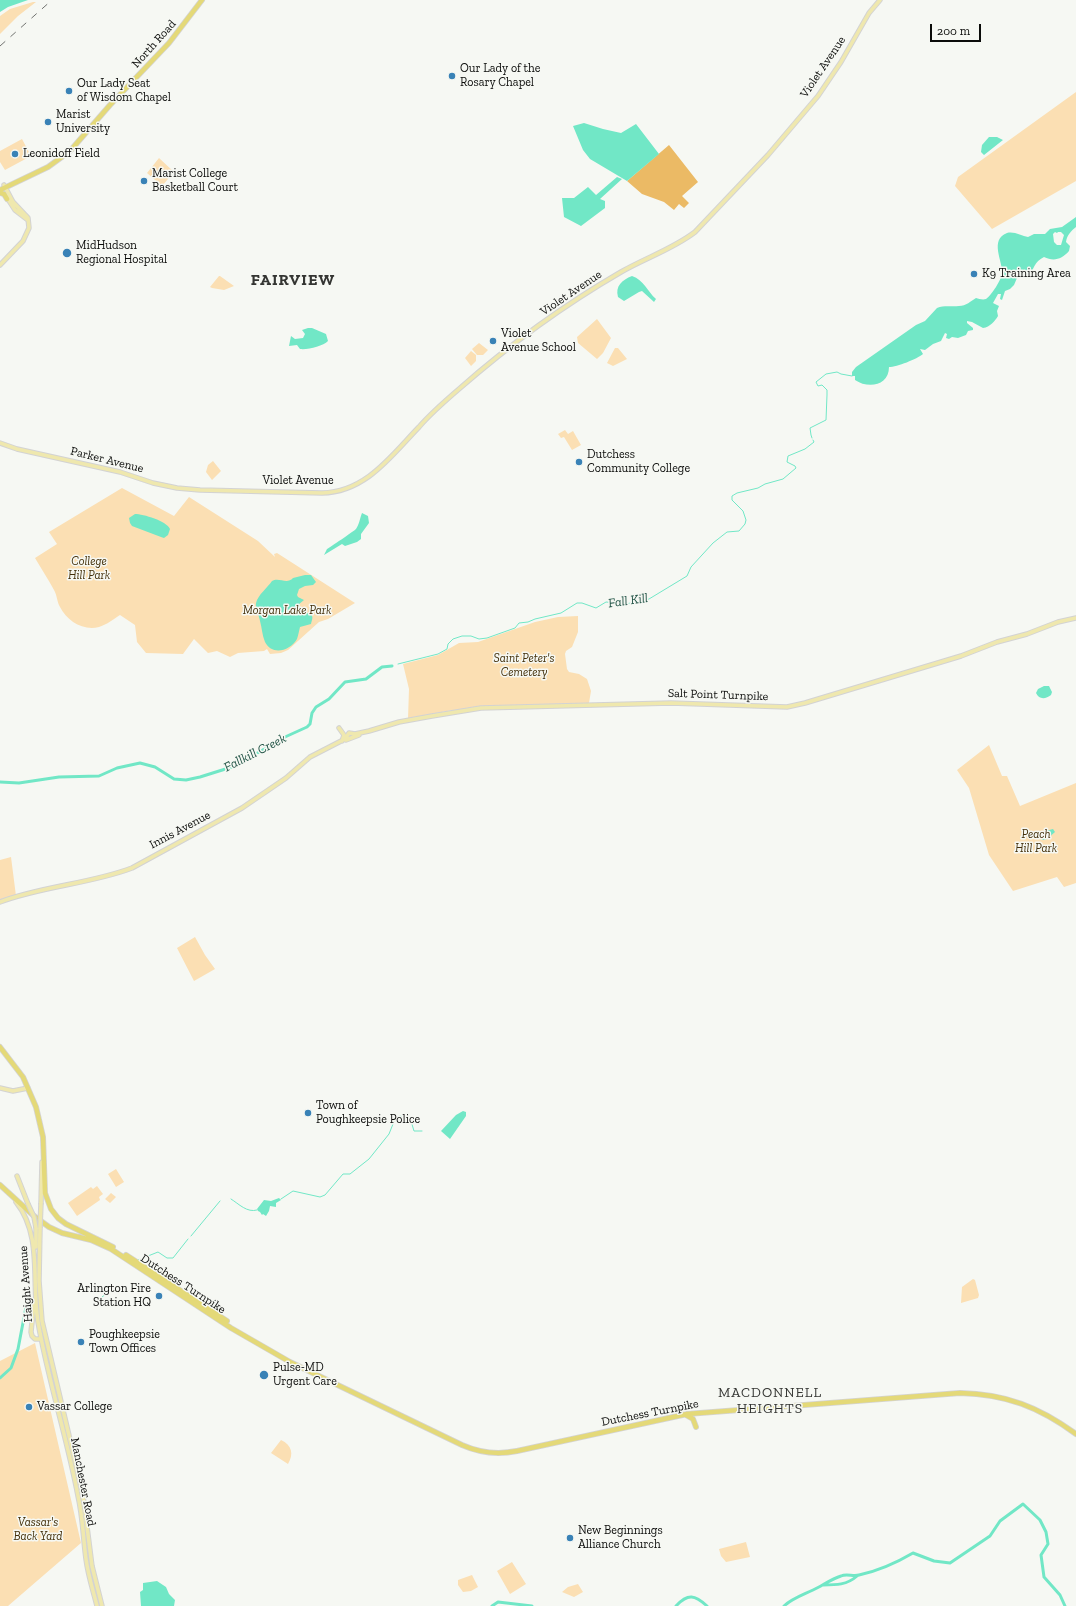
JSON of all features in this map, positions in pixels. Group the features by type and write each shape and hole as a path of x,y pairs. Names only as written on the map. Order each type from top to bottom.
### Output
{"highway":[{"name":"North Road","path":"2,188 48,168 75,147 108,107 167,46 202,0"},
{"path":"2,188 7,198"},
{"name":"Dutchess Turnpike","path":"0,1047 16,1066 28,1088 40,1122 44,1157 45,1193 53,1212 68,1226 101,1241 120,1252 210,1312"},
{"name":"Dutchess Turnpike","path":"2,1187 46,1226 60,1232 85,1238 116,1252 269,1349 298,1365 470,1448 484,1452 503,1454 682,1415 969,1393 999,1397 1021,1403 1047,1415 1076,1434"},
{"path":"682,1415 691,1417 696,1427"}],"main road":[{"name":"Violet Avenue","path":"210,490 332,493 353,487 370,477 434,412 513,344 609,280 638,263 686,239 704,224 768,155 818,96 839,65 869,13 880,0"},
{"path":"0,265 26,237 29,229 28,217 2,188"},
{"path":"7,198 16,211 28,220"},
{"name":"Parker Avenue","path":"0,443 17,449 123,472 166,486 210,490"},
{"name":"Salt Point Turnpike","path":"349,733 355,734 404,721 456,711 481,708 664,703 779,707 796,705 955,658 997,642 1027,634 1058,622 1076,618"},
{"path":"339,728 344,735 341,742"},
{"path":"341,742 369,731"},
{"name":"Innis Avenue","path":"0,902 16,896 132,868 242,808 286,778 310,757 341,742 348,737 349,733"},
{"path":"0,1088 16,1091 28,1088"},
{"name":"Haight Avenue","path":"43,1154 41,1203 38,1228 38,1281 40,1306 46,1340 58,1390"},
{"path":"17,1176 38,1228 34,1272"},
{"name":"Haight Avenue","path":"2,1187 20,1207 30,1226 34,1245 35,1294 42,1339 52,1385"},
{"path":"35,1294 31,1333 35,1339 42,1339"},
{"name":"Manchester Road","path":"52,1385 78,1496 87,1567 97,1606"},
{"name":"Manchester Road","path":"58,1390 83,1495 92,1566 102,1606"}],"green space":[{"path":"36,2 18,16 0,34 0,16 10,9"},
{"path":"1076,92 1076,181 992,229 955,186 958,177"},
{"name":"Leonidoff Field","path":"22,139 31,156 5,170 0,162 0,151"},
{"path":"159,158 174,172 162,186 147,173"},
{"path":"219,276 234,286 224,290 210,287"},
{"path":"597,319 611,338 603,353 597,359 578,343 577,337"},
{"path":"479,343 488,350 483,355 477,355 472,349"},
{"path":"615,348 618,348 627,359 613,366 607,363"},
{"path":"471,351 476,355 476,361 471,366 465,358"},
{"path":"565,430 568,434 573,431 581,445 572,450 564,437 561,438 558,434"},
{"path":"213,461 221,471 212,480 206,472 208,465"},
{"path":"122,488 174,516 189,497 258,541 275,557 274,554 277,553 355,603 328,619 319,622 288,650 281,653 270,654 267,649 264,651 238,653 230,657 217,651 208,653 194,639 183,654 146,653 137,642 135,625 120,615 99,627 87,628 76,624 63,612 54,590 35,558 57,544 49,532"},
{"name":"Saint Peter's Cemetery","path":"578,616 578,632 572,647 566,651 565,654 567,669 569,672 579,674 587,679 591,691 589,703 488,706 447,711 408,719 409,689 403,664 438,655 459,643 478,642 535,622 558,617"},
{"name":"Peach Hill Park","path":"989,745 1002,776 1007,776 1020,806 1076,783 1076,883 1064,887 1057,877 1013,891 989,855 969,788 957,770"},
{"path":"11,857 16,896 0,902 0,860"},
{"path":"195,937 215,969 194,981 177,948"},
{"path":"116,1169 124,1182 116,1187 108,1174"},
{"path":"97,1186 103,1194 99,1197 100,1200 77,1216 68,1203 91,1187 93,1189"},
{"path":"111,1193 116,1197 110,1203 105,1199"},
{"path":"973,1279 975,1280 979,1295 978,1298 961,1303 962,1287"},
{"name":"Vassar's Back Yard","path":"35,1343 81,1543 8,1606 0,1606 0,1361"},
{"path":"281,1440 288,1444 291,1450 291,1457 288,1464 271,1453"},
{"path":"746,1542 750,1557 726,1562 721,1556 719,1549"},
{"path":"512,1562 526,1584 510,1594 497,1571"},
{"path":"472,1575 478,1587 471,1591 463,1592 458,1585 458,1580"},
{"path":"578,1584 583,1592 574,1597 562,1592 568,1587"}],"shaded area":[{"path":"0,0 28,0 8,7 0,12"},
{"path":"584,123 621,133 636,124 659,154 627,181 590,159 583,150 573,126"},
{"path":"989,137 997,137 1003,140 984,155 981,152 982,145"},
{"path":"669,145 698,182 682,196 689,203 684,208 679,204 674,210 664,202 642,194 627,181"},
{"path":"617,177 622,179 600,199 605,201 605,208 581,226 564,217 562,198 574,198 588,187 596,195"},
{"path":"1076,217 1076,227 1070,233 1066,242 1070,246 1069,251 1058,259 1048,259 1044,257 1038,261 1029,278 1022,276 1017,278 1014,285 1005,291 1002,300 1000,299 1001,294 998,294 993,303 999,306 997,311 998,316 990,325 983,328 967,321 973,330 968,331 966,335 958,338 952,337 949,339 946,338 947,334 945,333 941,341 933,344 925,350 920,349 923,354 920,356 902,364 889,367 886,378 877,384 871,385 860,383 855,380 855,376 852,376 852,372 856,367 916,325 925,321 937,308 962,306 976,298 986,299 991,295 1002,276 998,246 1002,236 1007,233 1015,233 1028,237 1034,234 1045,234 1050,229 1062,227","holes":["1055,232 1061,232 1064,235 1061,245 1057,245 1054,242 1053,234"]},
{"path":"632,276 640,280 656,299 654,302 642,291 624,301 618,297 617,293 620,284 625,279"},
{"path":"312,328 326,334 328,341 319,346 307,349 300,349 297,345 289,346 291,336 295,339 303,338 305,334 302,330"},
{"path":"362,513 368,516 369,523 361,534 361,539 345,546 342,544 324,555 327,549 356,529"},
{"path":"135,514 143,515 164,523 170,529 168,535 164,538 132,526 129,518"},
{"path":"305,575 311,575 316,582 313,585 305,586 299,589 297,595 304,600 298,605 297,609 300,614 311,614 311,624 300,627 297,639 286,649 272,649 268,646 264,639 256,608 257,600 272,581 288,581"},
{"path":"1044,686 1049,686 1052,692 1051,695 1041,698 1036,693 1038,689"},
{"path":"1053,829 1055,832 1047,839 1042,839 1044,833"},
{"path":"463,1111 466,1112 466,1116 450,1139 441,1131 456,1115"},
{"path":"279,1198 281,1200 276,1203 276,1207 270,1206 266,1216 263,1214 262,1215 258,1211 257,1209 264,1200 271,1201"},
{"path":"157,1581 166,1587 169,1594 175,1600 174,1606 141,1606 140,1592 143,1590 143,1583"}],"waterway":[{"name":"Fall Kill","path":"812,438 810,428 826,420 827,390 822,385 818,386 816,382 826,374 837,372 852,376"},
{"name":"Fall Kill","path":"398,664 438,654 447,649 448,644 453,639 462,636 471,636 479,639 487,638 515,628 519,623 561,613 577,603 582,603 596,608 606,602 626,604 649,599 687,576 691,567 713,543 727,532 739,531 745,524 746,520 743,511 732,500 732,496 737,493 758,488 765,484 783,479 796,468 787,462 788,456 805,449 814,442 813,440"},
{"name":"Fallkill Creek","path":"0,782 19,783 59,777 99,776 117,768 140,763 155,767 174,779 186,780 200,777 235,766 285,737 307,727 310,724 312,713 316,707 329,699 345,682 366,679 382,667 392,666"},
{"path":"281,1199 293,1191 320,1197 325,1195 343,1174 350,1174 369,1159 389,1134 395,1119 400,1116 402,1117"},
{"path":"407,1118 411,1121 414,1131 422,1131"},
{"path":"231,1199 246,1209 253,1211 257,1210"},
{"path":"191,1236 220,1201"},
{"path":"138,1260 158,1252 167,1258 173,1258 188,1239"},
{"path":"102,1297 111,1290"},
{"path":"0,1378 11,1368 18,1349 26,1307"},
{"path":"784,1606 794,1599 837,1577 843,1575 857,1575 880,1569 913,1553 934,1561 950,1563 990,1536 1000,1521 1023,1504 1040,1520 1046,1532 1048,1544 1041,1555 1044,1577 1060,1595 1065,1606"},
{"path":"823,1585 837,1585 845,1583 857,1576"},
{"path":"676,1606 688,1597 695,1598 707,1606"},
{"path":"492,1606 498,1602 532,1606"}],"railway":[{"path":"0,46 52,0"}],"place":[{"name":"Our Lady of the Rosary Chapel","path":"452,76"},
{"name":"Our Lady Seat of Wisdom Chapel","path":"69,91"},
{"name":"Marist University","path":"48,122"},
{"name":"Leonidoff Field","path":"15,154"},
{"name":"Marist College Basketball Court","path":"144,181"},
{"name":"MidHudson Regional Hospital","path":"67,253"},
{"name":"K9 Training Area","path":"974,274"},
{"name":"Violet Avenue School","path":"493,341"},
{"name":"Dutchess Community College","path":"579,462"},
{"name":"Town of Poughkeepsie Police","path":"308,1113"},
{"name":"Arlington Fire Station HQ","path":"159,1296"},
{"name":"Poughkeepsie Town Offices","path":"81,1342"},
{"name":"Pulse-MD Urgent Care","path":"264,1375"},
{"name":"Vassar College","path":"29,1407"},
{"name":"New Beginnings Alliance Church","path":"570,1538"}],"district":[{"name":"FAIRVIEW","path":"293,280"},
{"name":"MACDONNELL HEIGHTS","path":"770,1402"}],"park label":[{"name":"College Hill Park","path":"89,569"},
{"name":"Morgan Lake Park","path":"287,611"}]}
